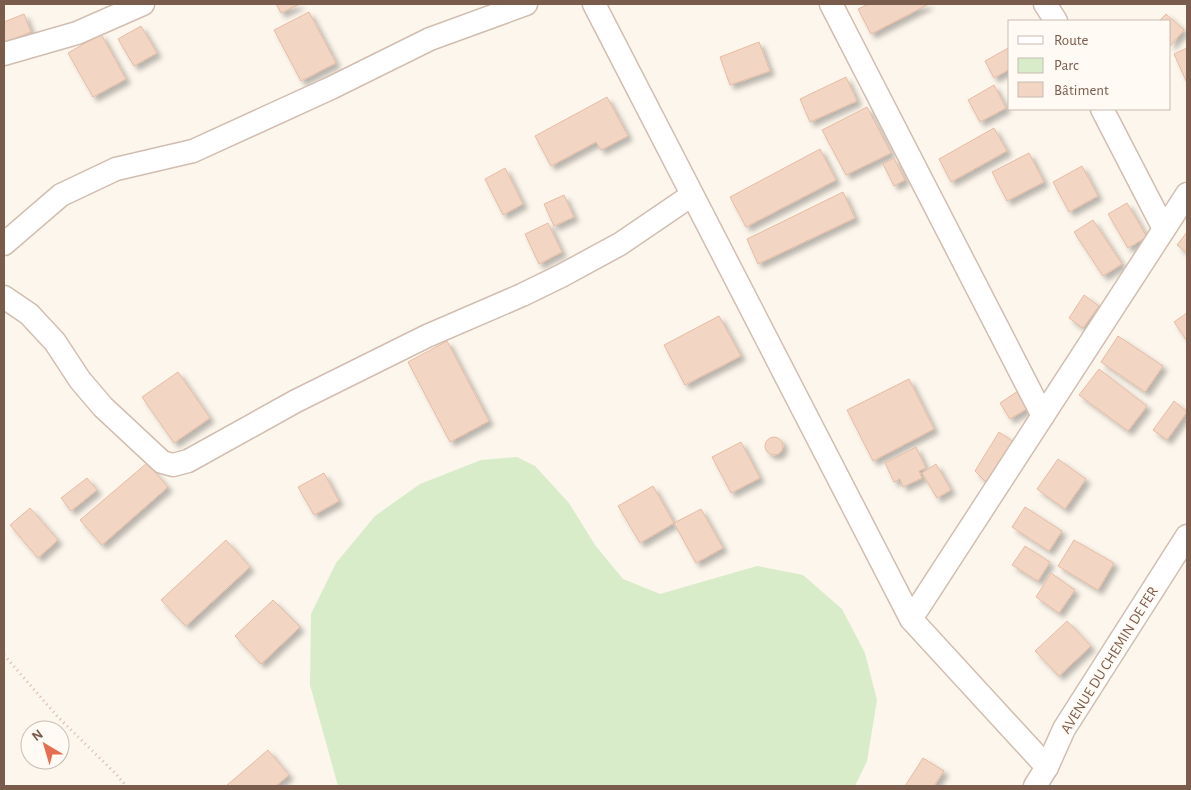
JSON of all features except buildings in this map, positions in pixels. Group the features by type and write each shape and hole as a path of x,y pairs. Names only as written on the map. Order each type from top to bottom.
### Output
{"street":[{"path":"4,54 77,34 143,4"},
{"path":"4,244 61,195 116,169 193,151 331,88 430,38 526,4"},
{"path":"594,4 911,619 1047,767"},
{"path":"832,4 1043,416"},
{"path":"1046,4 1055,20"},
{"path":"1103,110 1164,229"},
{"path":"911,619 1187,194"},
{"path":"4,297 29,314 55,342 80,380 103,407 162,462 174,465 188,461 296,402 427,336 561,276 620,244 692,195"},
{"name":"AVENUE DU CHEMIN DE FER","path":"1035,786 1047,767 1064,729 1187,536"}],"path":[{"path":"4,655 58,716 126,786"}],"green space":[{"path":"517,457 535,466 569,503 595,545 623,579 660,594 757,566 803,575 842,609 865,653 877,700 867,761 855,786 338,786 310,685 311,614 336,563 375,516 420,484 481,460"}]}
